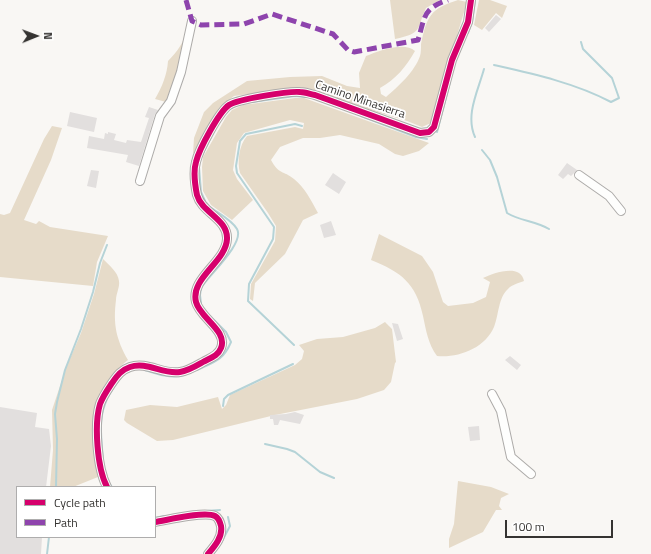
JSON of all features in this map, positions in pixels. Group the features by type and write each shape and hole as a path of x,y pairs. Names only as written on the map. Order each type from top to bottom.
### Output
{"street":[{"name":"Camino Minasierra","path":"107,486 101,474 98,446 98,414 103,398 118,374 124,369 135,365 180,372 217,355 222,346 221,336 199,309 195,297 199,284 222,254 227,244 227,237 223,225 205,208 198,197 195,179 196,162 208,133 221,113 230,104 240,100 301,92 315,95 420,133 429,132 434,127 452,60 466,28 471,0"},
{"path":"140,181 160,116 170,101 181,72 192,21"},
{"path":"579,175 609,196 621,211"},
{"path":"492,394 501,411 511,457 531,474"},
{"path":"156,522 203,515 215,517 219,520 222,528 216,544 208,554"}],"shaded area":[{"path":"390,0 440,0 426,8 417,30 410,35 395,39"},
{"path":"458,0 467,2 431,123 422,127 347,103 308,88 263,92 234,96 219,108 193,154 194,138 204,112 213,103 247,81 322,76 347,86 360,88 359,73 366,56 391,48 410,48 415,51 408,62 396,77 380,88 381,94 386,97 406,78 418,62 425,27 431,15 441,7"},
{"path":"479,0 490,0 507,6 502,18 496,13 482,30 474,25"},
{"path":"188,29 180,67 170,94 166,102 155,99 164,81 168,61 180,46"},
{"path":"304,98 429,143 419,151 403,156 395,154 379,144 340,135 320,138 303,138 280,147 271,160 276,168 290,176 301,186 308,194 318,213 303,220 285,254 255,283 253,301 250,299 251,284 275,241 276,226 240,173 240,149 247,136 295,127 303,129 304,123 290,120 244,133 237,143 233,170 237,179 253,200 232,220 211,205 203,191 203,157 226,117 232,110 243,105"},
{"path":"52,126 62,128 51,160 24,220 36,224 39,221 50,227 108,236 97,262 93,286 0,277 0,214 4,215 10,213 44,139"},
{"path":"379,234 422,256 433,272 443,302 448,306 473,303 486,297 490,282 483,278 493,274 506,271 518,272 522,275 524,281 511,286 502,297 494,327 484,341 478,346 462,353 437,356 429,342 420,305 411,287 399,274 382,264 371,260"},
{"path":"103,259 113,269 118,278 119,283 116,298 115,324 118,338 128,360 107,382 99,396 94,411 93,436 98,477 76,486 50,486 53,450 52,410 94,294"},
{"path":"385,322 392,329 396,362 391,382 384,390 357,399 275,415 173,440 157,441 124,420 126,410 150,405 177,407 218,397 222,409 226,405 230,395 295,365 302,359 304,351 299,345 317,339 343,337 375,328"},
{"path":"458,481 491,487 509,494 501,498 499,506 502,510 496,510 483,532 449,548 449,539 454,524"}],"building":[{"path":"496,15 501,19 489,32 485,28"},
{"path":"149,107 158,110 155,114 139,166 126,162 128,155 87,148 89,136 104,139 105,133 108,134 108,132 116,134 114,140 126,143 127,140 141,142 149,118 145,117"},
{"path":"70,112 97,118 94,132 67,126"},
{"path":"567,163 577,170 571,176 568,174 563,179 558,175"},
{"path":"91,170 99,171 96,188 87,186"},
{"path":"333,173 346,182 339,194 325,185"},
{"path":"331,221 336,235 324,238 320,225"},
{"path":"392,323 398,324 403,339 397,341"},
{"path":"510,356 521,365 517,370 505,360"},
{"path":"0,407 37,413 35,427 49,429 51,446 46,486 16,486 16,538 42,538 41,554 0,554"},
{"path":"295,412 304,415 300,424 280,420 278,425 274,425 273,419 270,419 270,415"},
{"path":"479,426 480,440 470,441 468,427"}],"waterway":[{"path":"468,33 472,22 475,0"},
{"path":"494,65 569,84 611,102 619,98 612,78 583,49 581,42"},
{"path":"475,137 472,129 472,112 484,69"},
{"path":"437,132 450,82"},
{"path":"252,102 295,96 305,97"},
{"path":"361,116 416,137 427,139"},
{"path":"294,345 248,301 249,284 273,239 274,227 237,173 236,166 240,141 246,134 295,124 302,126"},
{"path":"203,153 211,137"},
{"path":"482,150 490,160 497,177 507,213 549,229"},
{"path":"199,167 201,192 205,201"},
{"path":"201,303 201,288 225,259 236,242 238,235 235,226 210,207"},
{"path":"56,486 57,439 55,414 57,402 65,370 81,329 93,292 100,263 107,245"},
{"path":"197,370 213,363 221,357 231,342 226,332 210,316"},
{"path":"223,406 224,399 228,395 293,364"},
{"path":"145,370 169,376 184,375"},
{"path":"103,461 101,432 103,411 106,400 121,377"},
{"path":"265,444 295,452 320,472 334,478"},
{"path":"206,511 220,510"},
{"path":"156,518 164,516"},
{"path":"213,554 230,526 228,517"},
{"path":"47,554 49,538"}],"marked path":[{"path":"186,0 192,21 201,25 244,24 272,14 333,34 348,50 354,52 418,40 426,14 434,6 448,0"}],"cycle path":[{"path":"107,486 99,458 97,434 98,413 101,401 107,390 118,376 127,368 136,366 149,367 167,372 183,371 192,368 214,356 221,348 221,336 199,308 196,302 196,293 198,285 221,255 225,247 227,239 226,232 219,221 204,207 200,201 197,195 194,174 196,162 201,149 220,115 229,105 242,100 275,94 302,92 315,95 420,133 429,132 434,127 452,60 468,22 471,0"},
{"path":"156,522 195,515 215,516 220,523 221,534 218,542 208,554"}]}
